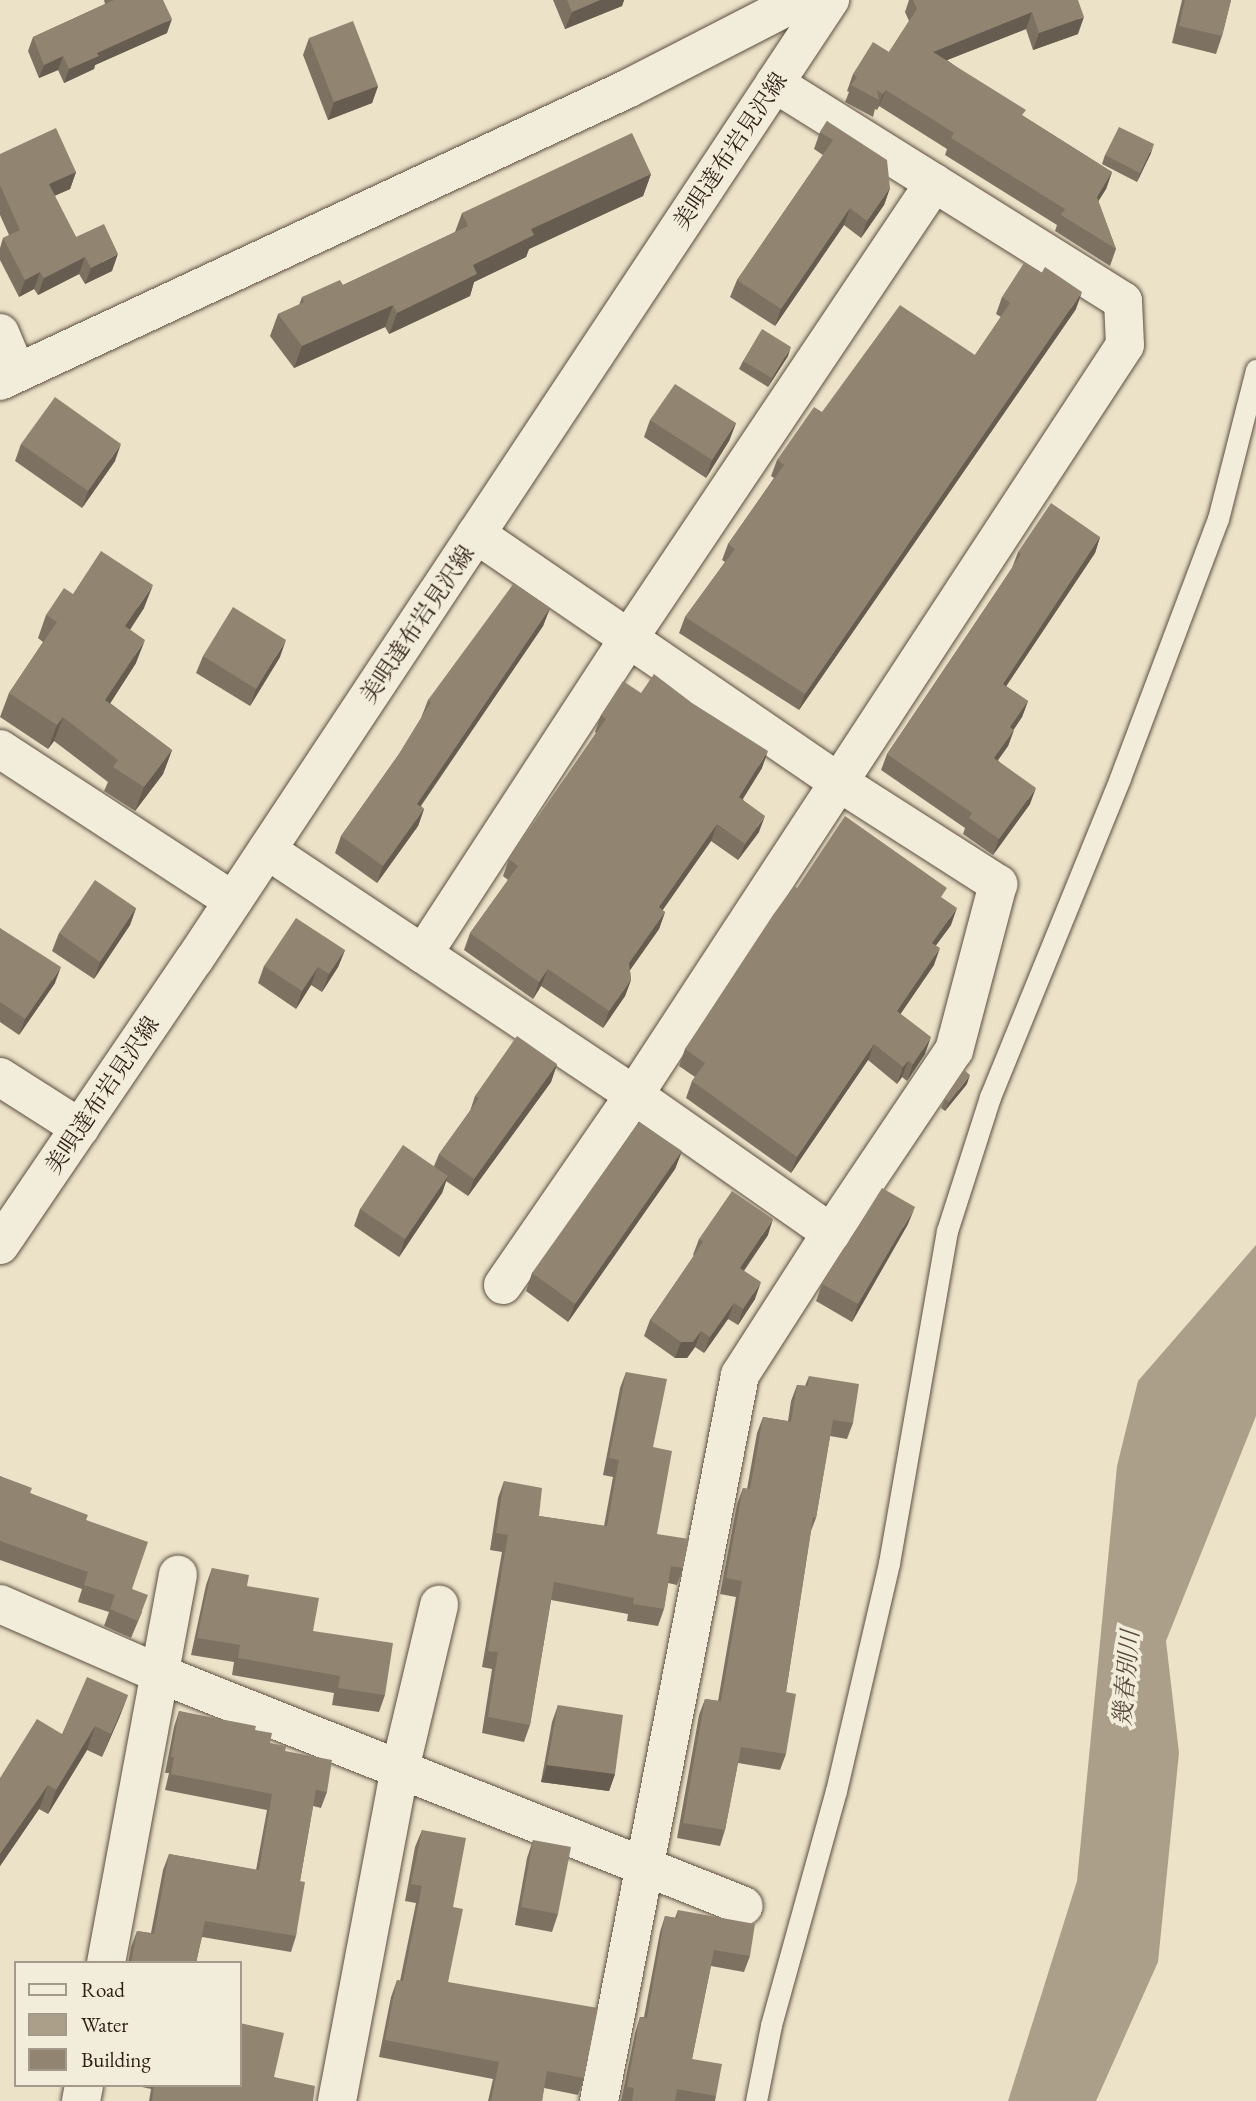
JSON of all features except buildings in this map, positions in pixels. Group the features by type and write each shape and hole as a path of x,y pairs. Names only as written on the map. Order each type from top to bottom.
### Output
{"street":[{"path":"0,333 8,377 627,89 800,0"},
{"name":"美唄達布岩見沢線","path":"0,1245 267,850 830,0"},
{"path":"503,1285 634,1095 1125,345 1123,301 774,83"},
{"path":"423,954 629,638 934,183"},
{"path":"476,534 840,783 998,884 954,1050 740,1375 599,2101"},
{"path":"0,749 233,901"},
{"path":"267,850 634,1095 831,1233"},
{"path":"0,1077 80,1128"},
{"path":"106,1961 178,1575"},
{"path":"0,1604 160,1674 744,1906"},
{"path":"337,2101 400,1769 439,1605"}],"lane":[{"path":"756,2101 771,2025 836,1791 889,1563 947,1231 990,1097 1120,778 1218,519 1256,370"}],"water":[{"name":"幾春別川","path":"1256,1245 1256,1416 1166,1641 1179,1753 1158,1962 1096,2101 1008,2101 1077,1881 1117,1466 1138,1381"}]}
